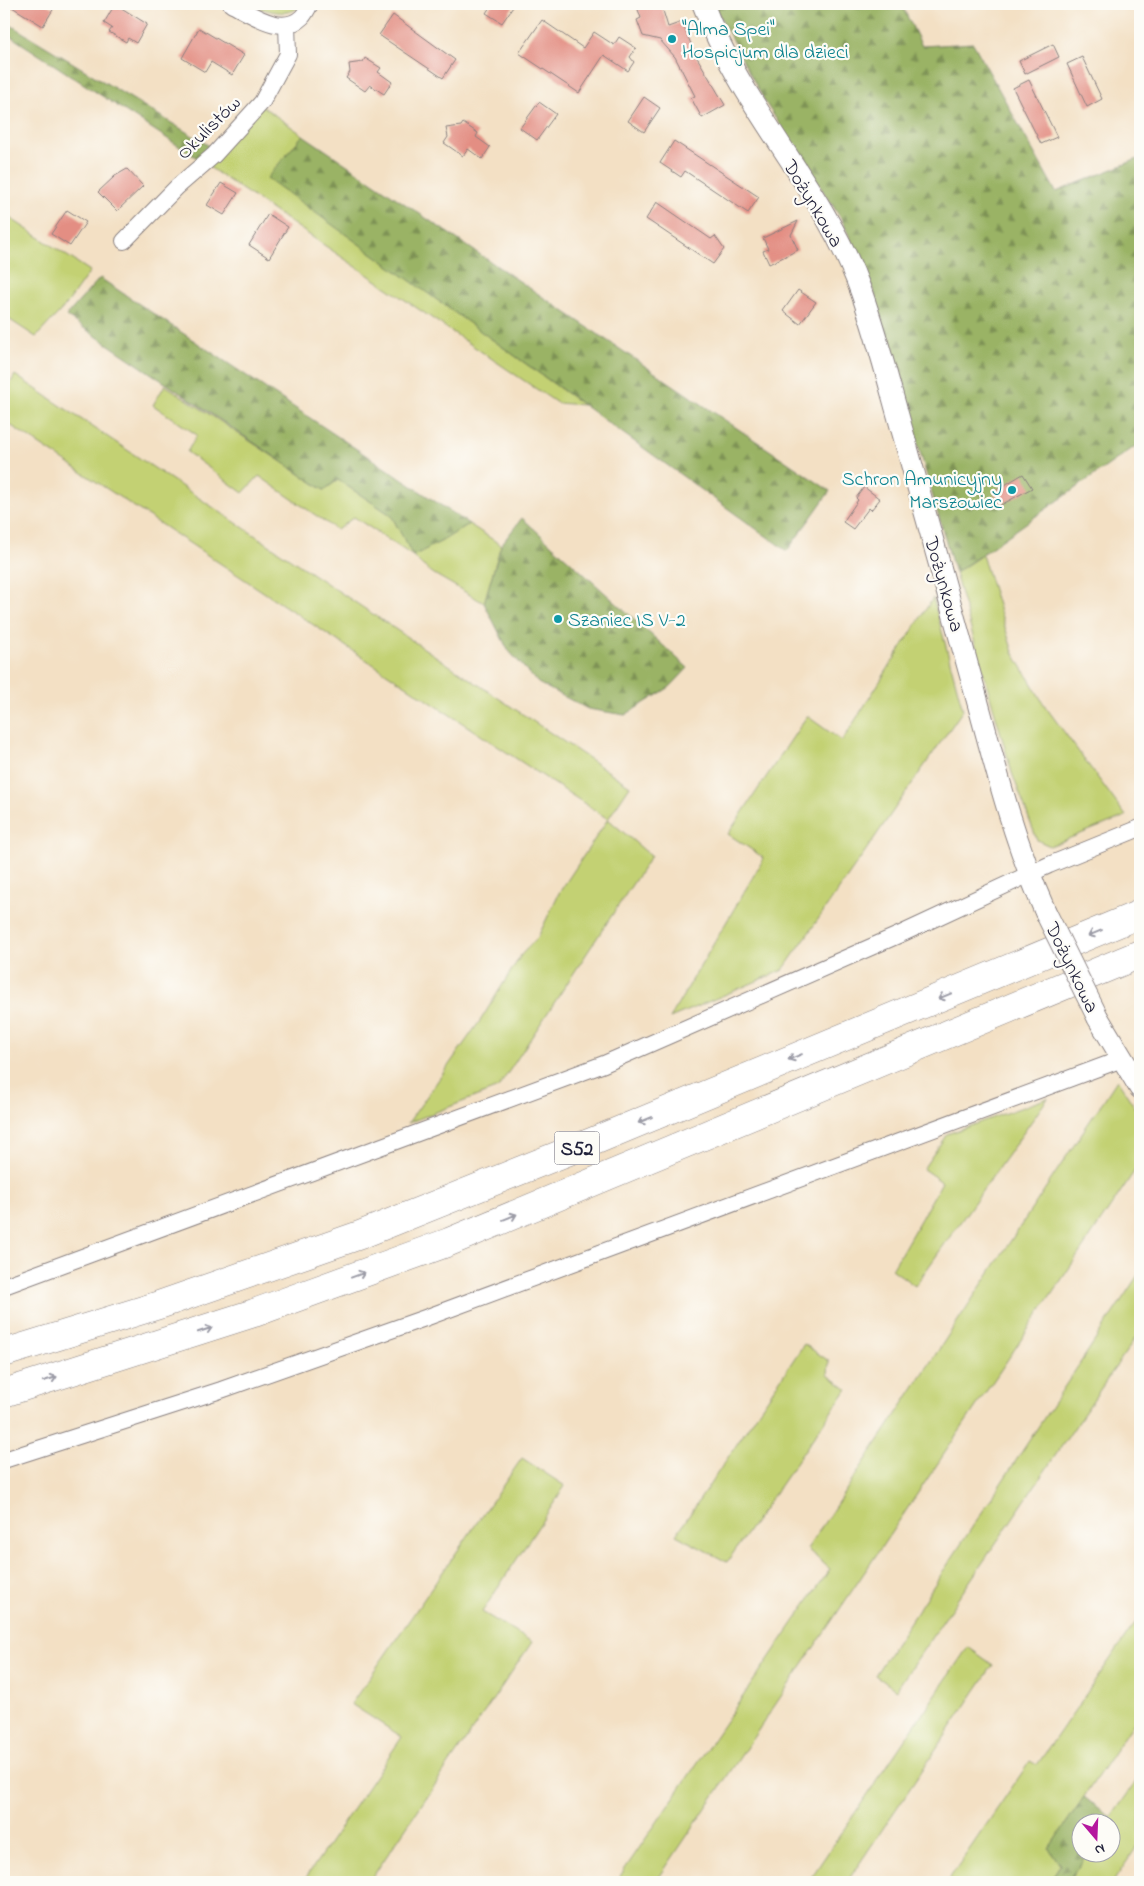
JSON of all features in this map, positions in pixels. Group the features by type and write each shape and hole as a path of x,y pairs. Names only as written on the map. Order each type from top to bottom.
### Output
{"highway":[{"name":"S52","path":"4,1354 159,1305 360,1235 539,1164 1140,914"},
{"name":"S52","path":"4,1393 254,1314 449,1242 1140,954"}],"street":[{"path":"231,4 271,24 287,24 301,18 310,4"},
{"name":"Dożynkowa","path":"704,4 729,62 832,230 861,292 884,365 992,757 1030,874 1045,911 1098,1018 1140,1088"},
{"name":"Okulistów","path":"124,241 177,187 214,155 262,102 288,54 287,24"},
{"path":"4,1286 604,1064 903,933 1030,874 1140,828"},
{"path":"4,1460 220,1390 425,1318 1122,1059"}],"green space":[{"path":"247,4 302,4 297,9 276,12"},
{"path":"715,4 901,4 922,46 973,43 1056,192 1140,158 1140,443 955,573 874,292 842,220 765,102"},
{"path":"4,21 211,147 197,158 4,32"},
{"path":"262,106 303,135 268,178 583,405 557,403 206,165"},
{"path":"303,135 830,491 787,551 267,178"},
{"path":"4,214 90,271 66,305 36,337 4,316"},
{"path":"100,278 469,524 413,556 391,515 338,480 324,490 66,316"},
{"path":"15,375 630,786 608,819 4,421 4,394"},
{"path":"165,385 324,490 338,480 391,515 413,555 442,541 469,524 501,545 484,603 434,574 413,556 354,517 337,530 259,476 243,493 187,452 197,435 153,405"},
{"path":"522,518 688,668 670,687 625,715 588,709 538,683 508,650 484,603 501,545"},
{"path":"982,555 1013,652 1045,706 1126,816 1050,846 1037,840 1012,773 955,573"},
{"path":"933,598 963,710 783,970 670,1018 764,858 728,834 807,716 842,741"},
{"path":"608,819 651,856 498,1088 408,1123 482,1018 521,955 538,937 559,893"},
{"path":"1117,1080 1140,1115 1140,1163 656,1882 616,1882 830,1569 807,1549"},
{"path":"1048,1098 915,1286 892,1269 942,1182 923,1169 947,1134"},
{"path":"1140,1272 1140,1331 896,1690 875,1675"},
{"path":"804,1344 829,1361 828,1375 847,1389 727,1562 676,1535"},
{"path":"522,1458 565,1486 482,1612 532,1642 369,1882 303,1882 402,1737 351,1704"},
{"path":"1140,1616 1140,1714 1050,1847 1060,1865 1049,1882 947,1882 1030,1761 1037,1765"},
{"path":"968,1647 993,1665 847,1882 808,1882"},
{"path":"1140,1776 1140,1842 1113,1882 1068,1882 1080,1864 1122,1864 1122,1814 1113,1814"},
{"path":"1084,1797 1106,1814 1072,1814"},
{"path":"1072,1814 1072,1864 1080,1864 1068,1882 1049,1882 1060,1865 1049,1848"}],"building":[{"path":"7,4 46,4 54,8 43,26"},
{"path":"115,4 147,24 136,43 128,38 126,42 109,32 112,28 104,23"},
{"path":"492,4 515,4 502,23 486,13"},
{"path":"636,4 661,4 668,27 682,22 695,54 725,105 702,118 691,98 695,96 675,57 660,40 643,36 637,20 641,18"},
{"path":"393,15 455,60 443,78 379,35"},
{"path":"542,20 583,48 594,32 614,45 619,37 636,48 630,57 634,62 628,71 604,55 579,93 519,53"},
{"path":"199,28 244,55 232,75 211,62 205,72 182,58"},
{"path":"1053,44 1059,57 1025,74 1019,61"},
{"path":"1082,57 1102,99 1087,107 1067,64"},
{"path":"365,58 381,68 378,72 392,82 384,94 370,85 365,91 346,78 350,72 349,64 363,62"},
{"path":"1029,80 1057,137 1041,144 1013,88"},
{"path":"644,97 660,108 644,132 628,121"},
{"path":"539,102 556,114 537,140 520,128"},
{"path":"463,123 478,133 476,137 490,147 482,159 468,149 463,156 444,143 448,137 446,128 461,126"},
{"path":"674,141 759,197 748,213 685,171 681,177 660,163"},
{"path":"127,169 143,186 117,211 98,192 115,176"},
{"path":"221,183 238,193 224,215 207,205"},
{"path":"657,202 711,239 715,236 724,249 713,264 646,219"},
{"path":"67,210 86,222 70,246 51,234"},
{"path":"268,214 288,227 269,258 249,245"},
{"path":"798,221 791,235 798,250 769,264 763,251 768,249 763,238"},
{"path":"798,290 816,302 800,324 783,311"},
{"name":"Schron Amunicyjny Marszowiec","path":"1023,474 1032,488 1001,505 993,492"},
{"path":"864,487 880,499 871,510 869,508 853,529 843,522 858,500 856,498"}],"place":[{"name":"\"Alma Spei\" Hospicjum dla dzieci","path":"672,39"},
{"name":"Schron Amunicyjny Marszowiec","path":"1012,490"},
{"name":"Szaniec IS V-2","path":"558,619"}]}
